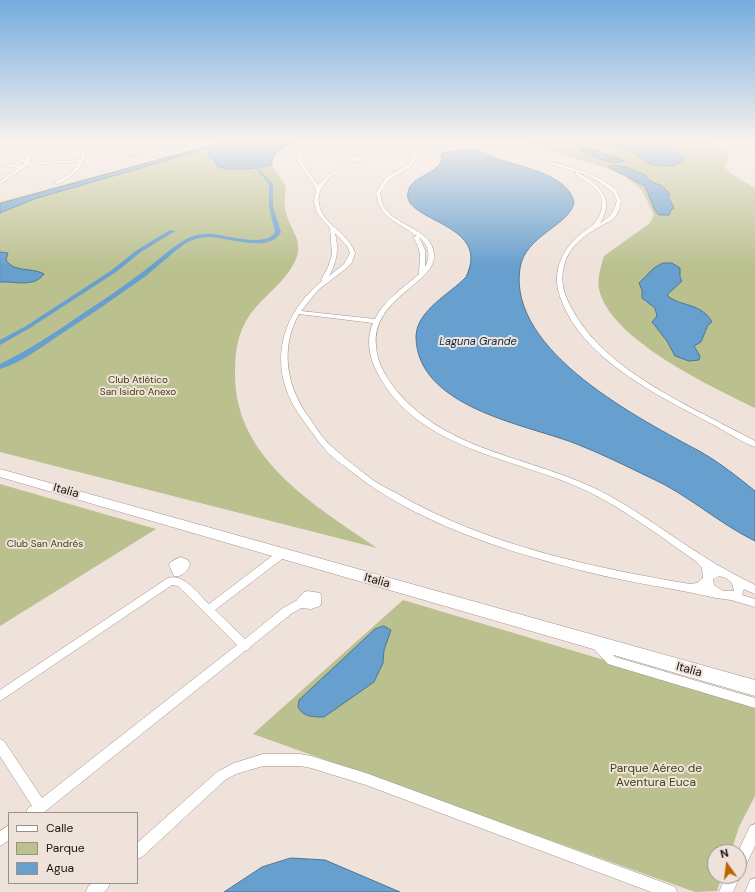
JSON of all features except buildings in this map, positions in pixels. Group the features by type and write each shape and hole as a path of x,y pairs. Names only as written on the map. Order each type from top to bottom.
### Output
{"street":[{"path":"316,184 318,190 318,208 332,230 336,251 330,269 323,282 297,312 290,327 284,348 286,375 290,390 303,418 315,434 340,459 363,477 419,510 486,538 575,566 658,584 733,596 755,603"},
{"path":"318,190 323,184"},
{"path":"382,184 378,198 382,208 388,215 412,231 422,245 424,254 421,274 391,300 376,321 372,343 378,369 394,395 414,413 450,436 474,447 551,473 591,490 637,516 700,559 755,590"},
{"path":"592,184 599,190 605,203 604,212 594,227"},
{"path":"605,184 613,190 619,202 614,214 608,221 594,227 578,239 562,260 559,275 566,304 577,323 593,342 629,373 659,392 755,444"},
{"path":"599,190 608,192 613,190"},
{"path":"604,212 614,214"},
{"path":"323,282 348,264 352,256 352,246 344,238 332,230"},
{"path":"334,239 344,238"},
{"path":"330,269 341,270"},
{"path":"297,312 376,321"},
{"name":"Italia","path":"0,473 755,688"},
{"path":"208,609 282,553"},
{"path":"700,559 707,567 709,587 721,595"},
{"path":"690,588 699,588 714,572 724,573"},
{"path":"0,696 176,577 245,646"},
{"path":"733,596 739,591 738,583 734,579"},
{"path":"0,745 37,810 245,646 287,611 300,604"},
{"path":"596,643 612,661 755,702"},
{"path":"138,851 221,776 234,769 263,760 300,760 366,779 666,891"},
{"path":"747,848 755,831"},
{"path":"0,839 8,833"},
{"path":"93,892 102,884"},
{"path":"752,892 755,885"}],"green space":[{"name":"Club Atlético San Isidro Anexo","path":"68,184 284,184 286,187 285,209 297,240 297,256 293,266 287,274 257,306 242,329 236,355 235,376 239,406 249,432 264,456 284,478 329,515 377,548 0,452 0,202"},
{"path":"634,184 748,184 755,188 755,408 689,374 641,343 622,326 607,308 599,289 600,272 604,256 650,223 654,215 642,190"},
{"name":"Club San Andrés","path":"0,484 156,529 0,626"},
{"name":"Parque Aéreo de Aventura Euca","path":"403,600 755,705 755,796 739,827 734,844 707,844 707,884 719,884 717,891 695,892 253,734"}],"water":[{"path":"73,184 87,184 34,199 0,213 0,204"},
{"name":"Laguna Grande","path":"413,184 561,184 563,185 570,193 574,202 571,210 530,247 520,268 522,299 534,328 556,355 584,380 614,402 646,422 715,461 755,491 755,541 728,526 690,500 664,485 584,447 502,420 476,409 453,396 434,380 421,360 416,336 418,327 428,310 466,277 471,259 467,245 458,234 418,210 410,202 408,192"},
{"path":"641,184 656,184 662,186 670,194 668,196 674,208 671,210 669,215 659,215 655,210 645,186"},
{"path":"0,252 8,253 6,260 14,267 44,274 35,281 24,283 0,282"},
{"path":"663,263 672,263 680,268 680,277 682,281 667,295 672,299 702,311 712,322 708,325 701,342 694,346 700,356 699,360 689,361 675,356 667,341 652,322 657,316 655,308 642,298 642,290 639,283 654,268"},
{"path":"384,626 391,630 384,650 383,663 374,682 324,717 306,715 303,713 298,707 299,700 375,629"},
{"path":"291,858 325,860 400,892 224,892 262,867"}],"waterway":[{"path":"0,367 55,335 135,281 180,245 190,239 211,235 255,242 276,236 278,232 271,207 271,184"},
{"path":"0,343 28,327 114,271 139,251 172,231"}]}
